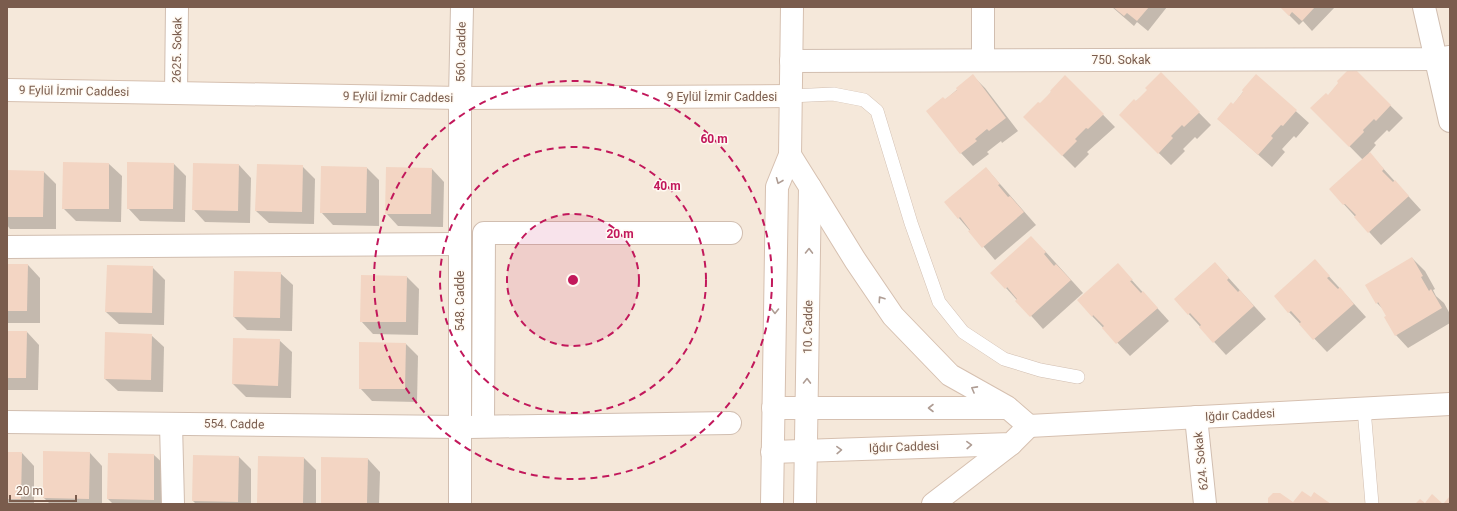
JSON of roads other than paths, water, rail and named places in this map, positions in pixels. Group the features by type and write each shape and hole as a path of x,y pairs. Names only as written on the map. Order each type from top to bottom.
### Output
{"street":[{"name":"2625. Sokak","path":"176,93 177,7"},
{"name":"560. Cadde","path":"460,98 462,7"},
{"path":"772,504 777,187 790,155 792,7"},
{"path":"983,7 983,60"},
{"path":"1424,7 1443,58 1450,121"},
{"name":"750. Sokak","path":"791,61 1443,58"},
{"name":"9 Eylül İzmir Caddesi","path":"7,90 460,98 790,96"},
{"name":"548. Cadde","path":"460,98 460,504"},
{"path":"790,155 855,260 893,316 950,375 1008,408 1029,426 1011,444 933,504"},
{"name":"10. Cadde","path":"805,504 810,187"},
{"path":"483,426 484,233 731,233"},
{"path":"7,247 460,244"},
{"name":"Iğdır Caddesi","path":"1029,426 1450,404"},
{"path":"773,408 1008,408"},
{"name":"624. Sokak","path":"1196,417 1205,504"},
{"name":"554. Cadde","path":"7,422 460,427 730,423"},
{"path":"172,424 173,504"},
{"name":"Iğdır Caddesi","path":"772,452 1011,444"}],"lane":[{"path":"790,96 833,94 864,100 877,111 911,223 939,302 963,332 1004,359 1040,370 1078,377"},
{"path":"1364,409 1372,504"}]}
